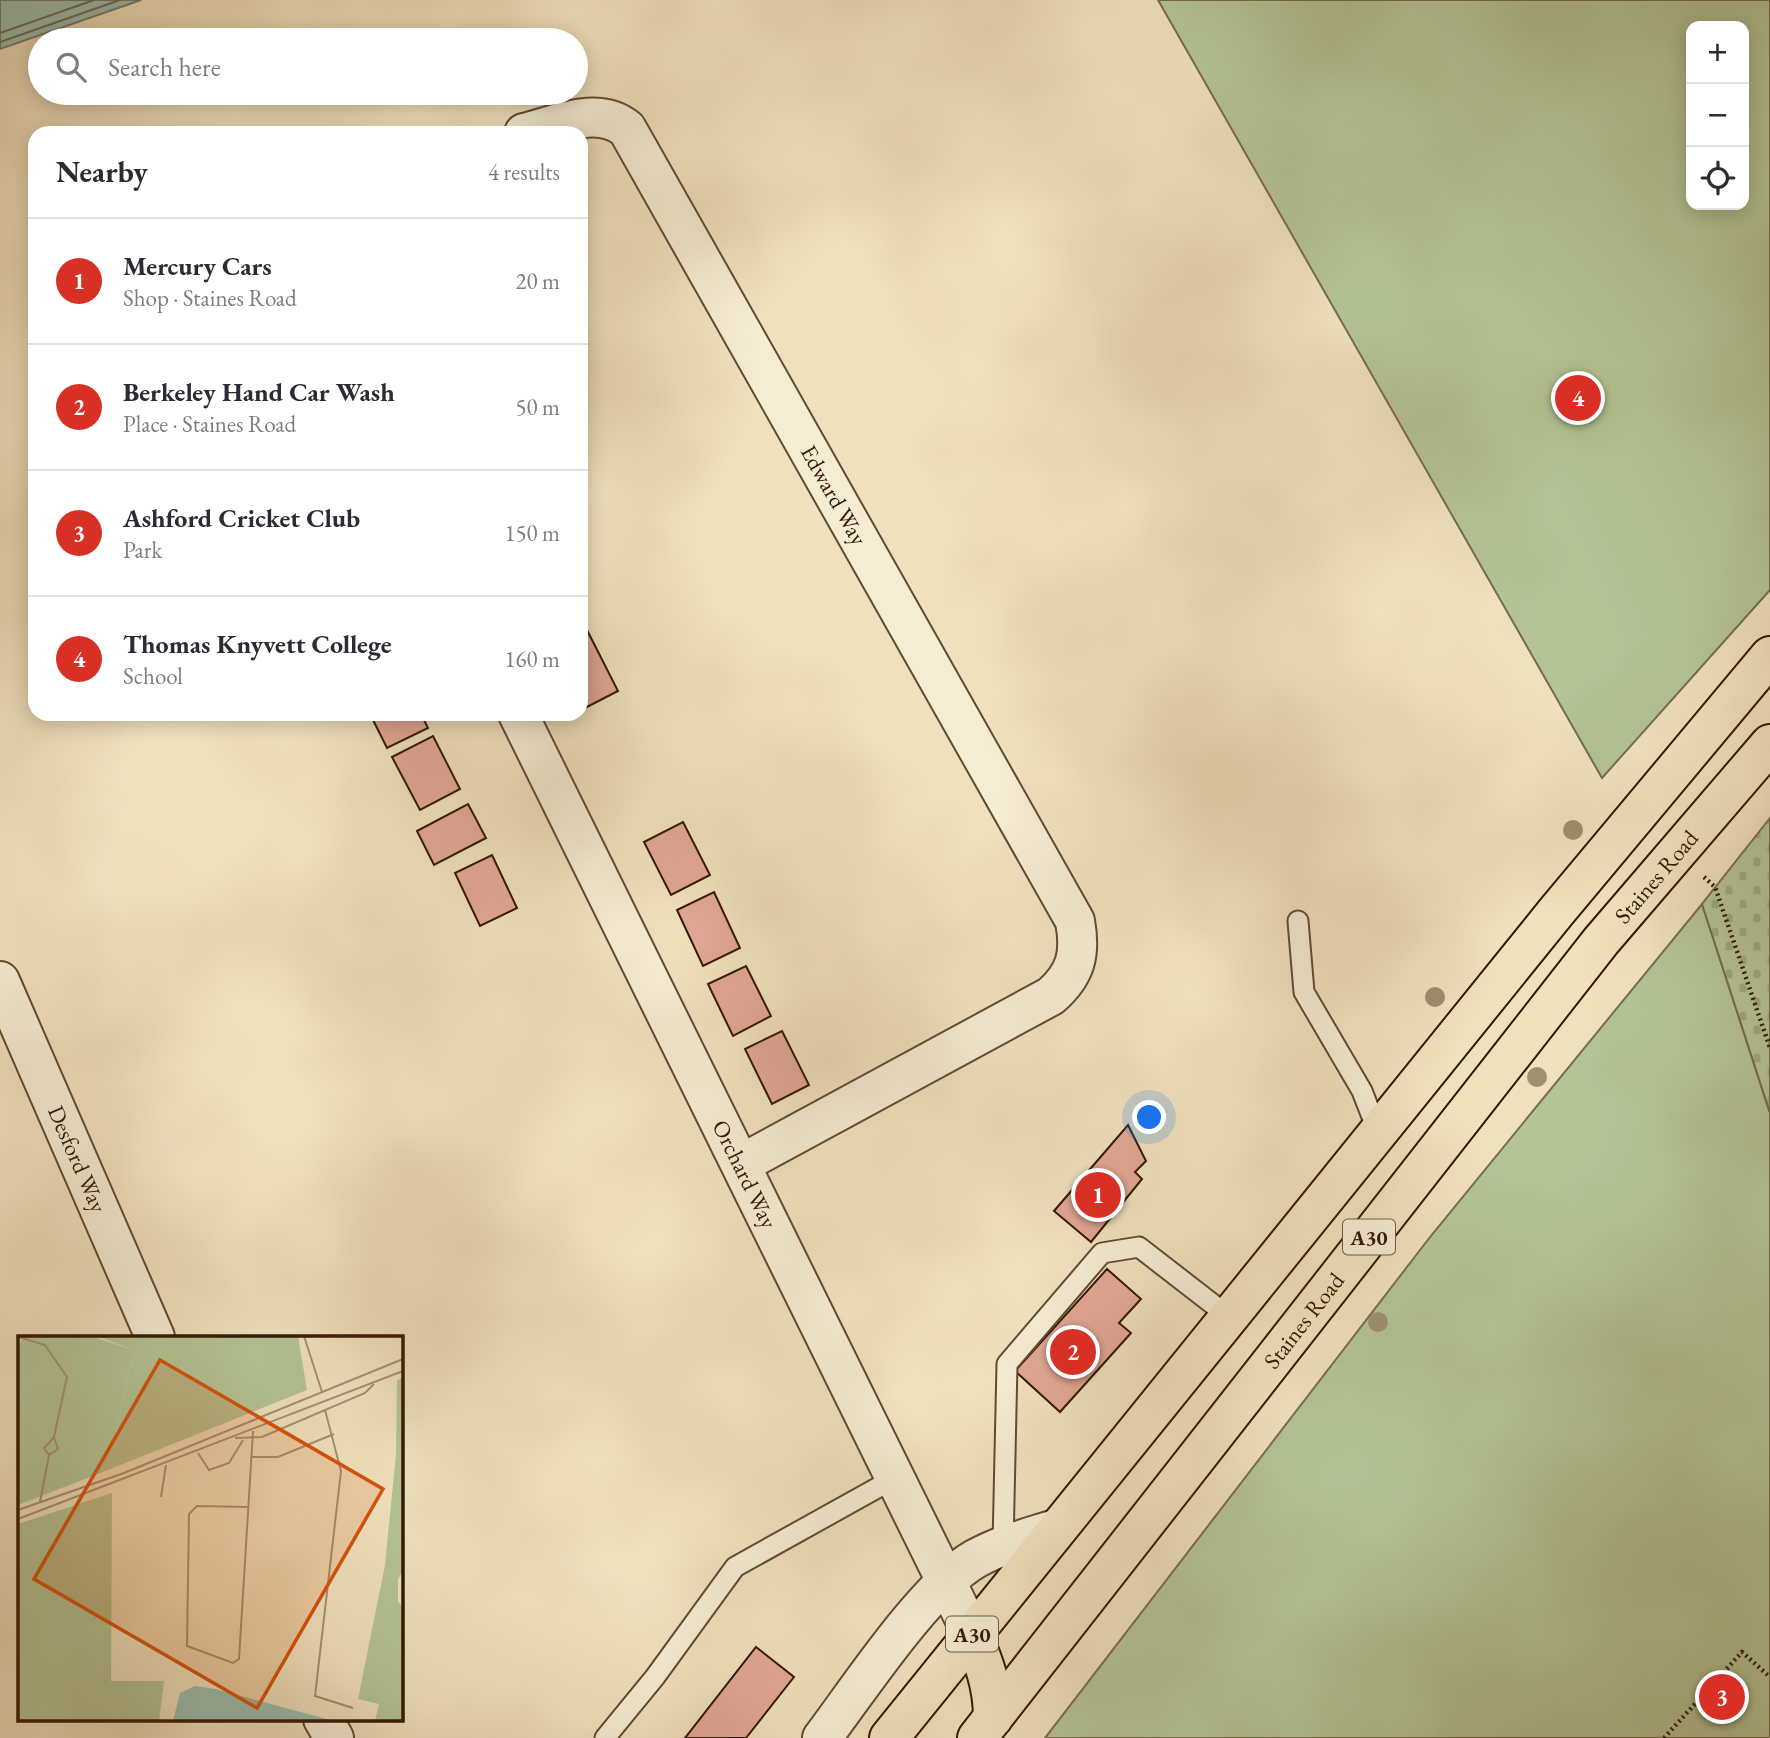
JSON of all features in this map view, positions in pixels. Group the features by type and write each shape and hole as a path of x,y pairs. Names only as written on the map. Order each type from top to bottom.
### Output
{"highway":[{"name":"A30","path":"889,1738 1556,912 1770,656"},
{"name":"Staines Road","path":"985,1728 1601,942 1770,744"},
{"path":"972,1634 988,1671 993,1693 985,1728"}],"street":[{"name":"Edward Way","path":"554,126 596,116 608,117 628,130 1075,921 1079,942 1077,962 1067,982 1051,996 741,1164"},
{"name":"Orchard Way","path":"521,721 972,1634"},
{"name":"Desford Way","path":"0,981 155,1336"},
{"path":"822,1738 945,1582 972,1560 1003,1545 1055,1530"},
{"path":"324,1720 334,1738"}],"lane":[{"path":"1298,921 1304,992 1362,1091 1378,1132"},
{"path":"1003,1545 1007,1364 1102,1253 1139,1247 1228,1316"},
{"path":"605,1738 655,1677 735,1567 895,1478"}],"path":[{"path":"1698,871 1715,887 1770,1048"},
{"path":"1664,1738 1742,1651 1770,1677"}],"green space":[{"path":"1158,0 1770,0 1770,590 1602,778"},
{"path":"1770,818 1770,1113 1702,904"},
{"path":"1702,904 1770,1113 1770,1738 1045,1738 1430,1237"}],"water":[{"path":"0,0 141,0 60,28 28,28 28,39 0,49"}],"building":[{"path":"588,632 618,691 588,706"},
{"path":"374,721 424,721 428,728 387,748"},
{"path":"433,736 460,789 420,810 392,757"},
{"path":"468,804 486,838 434,865 417,831"},
{"path":"683,822 710,875 671,895 644,842"},
{"path":"492,855 517,908 480,926 455,873"},
{"path":"714,892 740,948 703,966 677,910"},
{"path":"746,966 771,1016 733,1036 708,984"},
{"path":"782,1031 809,1085 772,1104 745,1049"},
{"path":"1128,1125 1146,1161 1135,1172 1142,1179 1091,1242 1054,1211"},
{"path":"1107,1269 1141,1299 1119,1323 1131,1333 1060,1412 1015,1371"},
{"path":"756,1647 794,1677 746,1738 685,1738"}],"place":[{"name":"Thomas Knyvett College","path":"1578,398"},
{"name":"Mercury Cars","path":"1098,1195"},
{"name":"Berkeley Hand Car Wash","path":"1073,1352"},
{"name":"Ashford Cricket Club","path":"1722,1697"}]}
